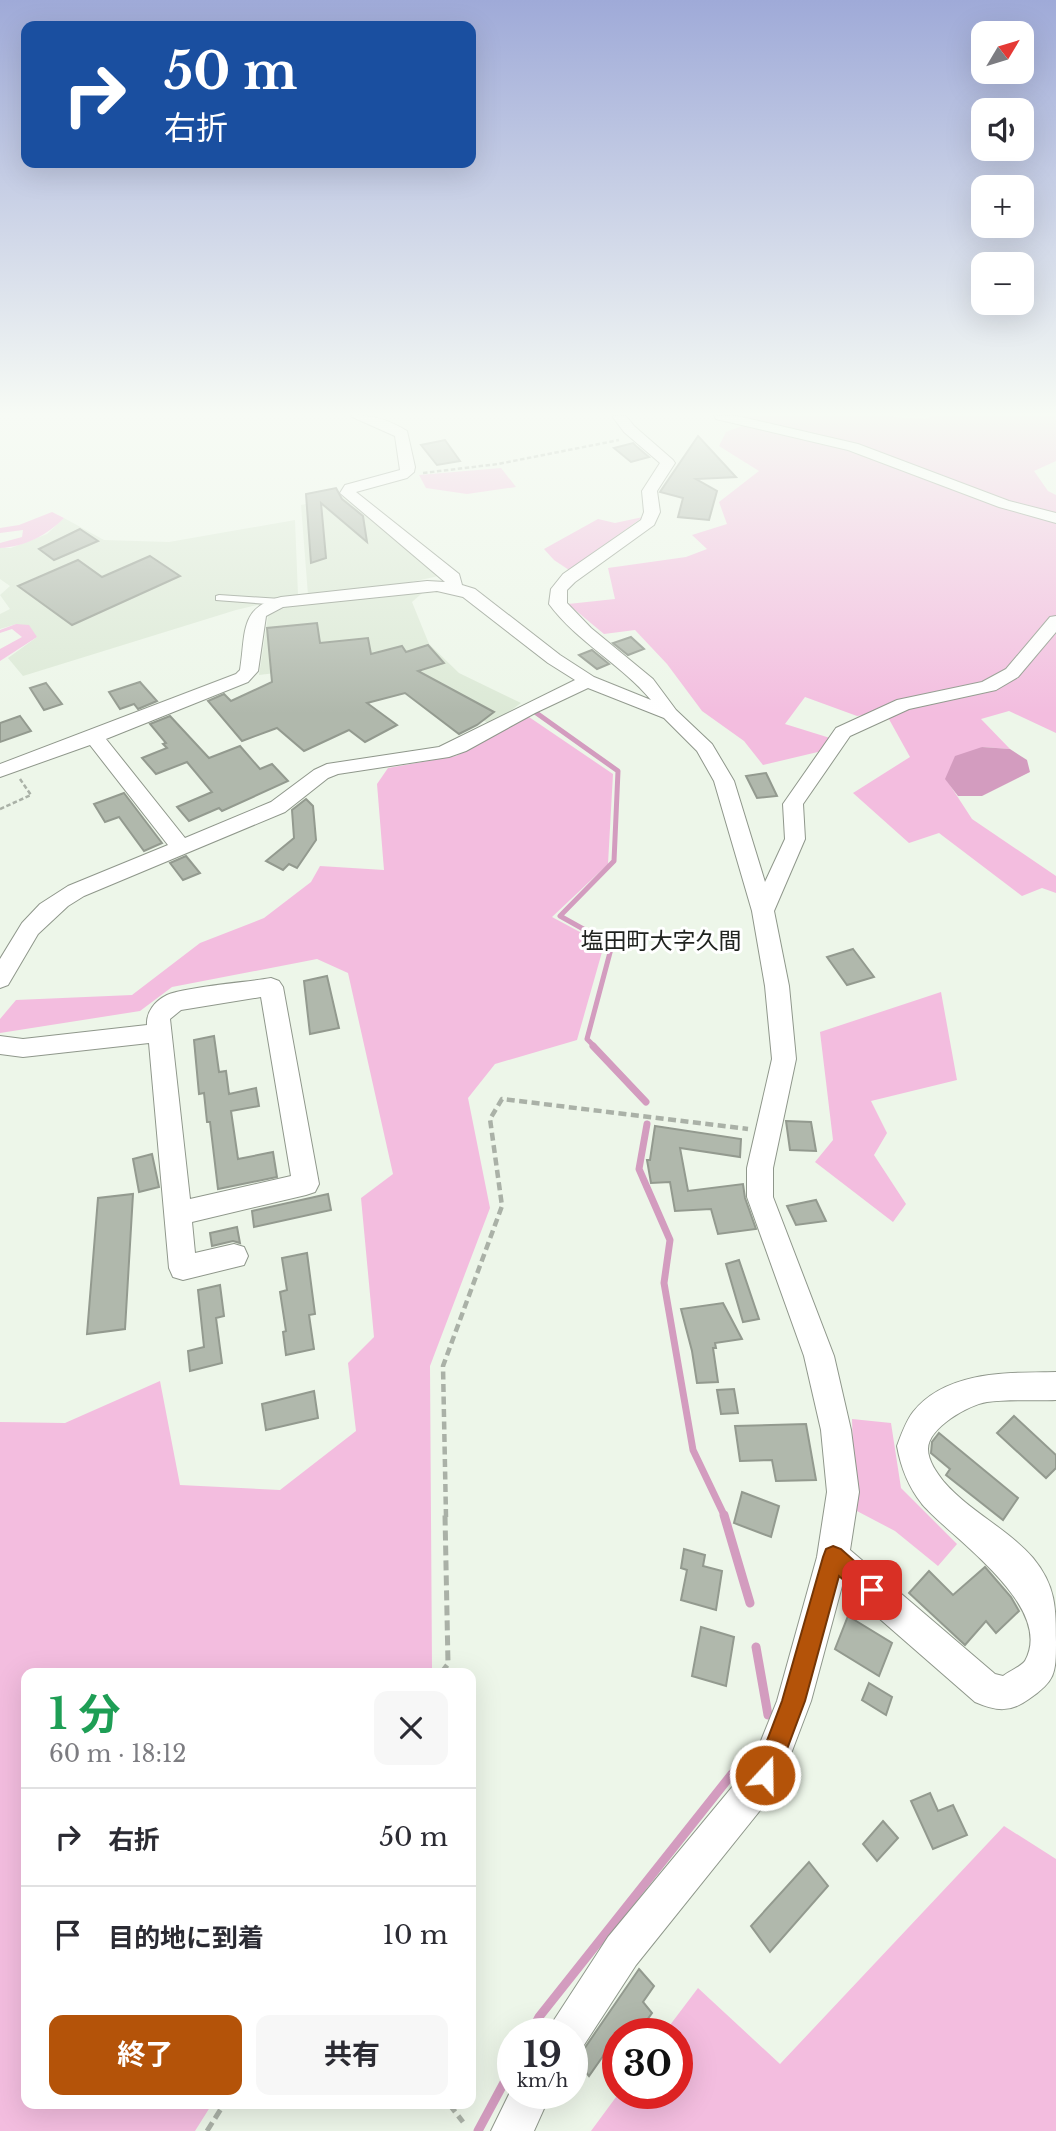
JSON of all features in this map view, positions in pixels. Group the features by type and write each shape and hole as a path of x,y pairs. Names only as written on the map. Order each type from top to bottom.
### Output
{"street":[{"path":"376,515 453,578 454,586"},
{"path":"578,2018 622,1951 765,1775 794,1701 833,1557 843,1492 836,1430 819,1356 760,1197 760,1168 784,1059 778,986 763,911 724,781 705,748 670,714 663,701 620,659 570,621 558,604 559,589 569,578 648,522 651,515"},
{"path":"6,769 242,678 249,671 258,614 267,607 281,602 386,592 425,584 454,586 469,593 554,659 588,681 670,714"},
{"path":"763,911 795,839 793,804 843,732 904,705 989,686 1012,673 1056,621"},
{"path":"0,979 32,923 49,905 76,891 278,807 321,774 334,768 442,753 459,747 528,709 588,681"},
{"path":"94,737 181,847"},
{"path":"177,1214 306,1184 271,987 174,1002 158,1016 177,1214 183,1268 234,1256"},
{"path":"0,1045 23,1048 160,1033"},
{"path":"833,1557 987,1690 1007,1694 1037,1673 1051,1642 1047,1613 1022,1570 934,1494 917,1469 912,1446 924,1422 949,1401 985,1388 1056,1386"},
{"path":"512,2131 523,2109"}],"lane":[{"path":"219,598 281,602"}],"path":[{"path":"0,809 31,795 6,769"},
{"path":"445,1668 448,1664 443,1366 502,1206 490,1119 502,1099 768,1132"},
{"path":"207,2131 221,2109"},
{"path":"453,2109 463,2122"}],"shaded area":[{"path":"43,515 64,518 50,530 27,543 0,548 0,543 22,537 23,530 0,533 0,528 19,525"},
{"path":"302,515 370,515 443,575 384,588 308,595"},
{"path":"724,515 1056,515 1056,733 1009,711 981,719 1010,749 982,747 946,779 972,819 1056,876 1056,893 1042,888 1022,896 939,833 909,843 853,793 910,757 885,712 857,716 805,697 785,724 830,738 822,751 763,765 744,741 702,711 667,664 635,630 604,634 568,604 615,599 608,568 686,557 707,549 692,535 727,524"},
{"path":"643,517 569,570 544,549 598,519 615,523"},
{"path":"64,518 104,540 169,542 295,520 298,595 236,610 23,676 8,658 37,637 16,624 0,629 0,614 10,609 0,595 10,586 0,579 0,548 11,548 47,534"},
{"path":"428,588 412,602 429,644 459,673 521,703 491,725 435,691 416,667 381,660 259,675 268,616 286,607"},
{"path":"16,624 29,625 37,637 0,661 0,649 22,637 12,629 0,633 0,630"},
{"path":"529,717 613,774 608,864 552,917 604,945 577,1040 495,1064 468,1098 490,1208 430,1366 432,1668 21,1668 21,2109 209,2109 195,2131 0,2131 0,1422 65,1423 160,1381 180,1485 280,1490 356,1431 348,1363 374,1337 361,1198 393,1174 348,973 317,959 172,987 140,1011 0,1033 0,1019 16,1000 132,995 200,943 264,918 311,882 320,866 384,870 377,784 388,768 456,756"},
{"path":"982,747 1010,749 1027,760 1030,772 982,796 958,796 945,779 955,756"},
{"path":"941,992 957,1080 871,1101 887,1133 874,1155 906,1204 893,1222 815,1162 833,1140 820,1032"},
{"path":"852,1419 891,1423 901,1488 957,1544 938,1566 895,1531 855,1510"},
{"path":"1004,1826 1056,1859 1056,2131 591,2131 607,2109 693,2109 693,2018 675,2018 698,1988 780,2064"}],"building":[{"path":"308,515 322,515 326,558 311,563"},
{"path":"336,515 363,516 367,542"},
{"path":"678,515 710,515 709,520"},
{"path":"80,529 98,541 54,560 39,549"},
{"path":"150,556 180,576 72,625 18,586 78,560 102,577"},
{"path":"317,623 320,643 368,638 371,654 402,646 406,652 428,645 444,663 418,671 494,712 459,734 405,693 367,703 397,725 365,742 349,730 304,751 277,728 242,741 208,701 224,694 231,701 272,682 267,628"},
{"path":"631,637 644,649 628,655 613,643"},
{"path":"592,650 609,664 597,669 579,655"},
{"path":"140,682 157,701 138,709 134,704 120,709 109,692"},
{"path":"46,683 62,704 44,710 30,688"},
{"path":"20,716 31,731 0,742 0,723"},
{"path":"170,716 209,758 240,746 260,769 272,764 288,781 222,811 219,808 189,821 177,807 212,792 187,762 156,774 142,758 167,748 150,724"},
{"path":"766,773 777,796 757,798 746,776"},
{"path":"124,793 162,843 144,851 119,817 105,822 94,804"},
{"path":"306,799 313,806 316,840 297,868 289,864 283,870 266,861 294,838 292,810"},
{"path":"186,856 200,873 183,880 170,863"},
{"path":"853,949 874,977 847,985 827,957"},
{"path":"327,976 339,1028 310,1034 304,981"},
{"path":"214,1036 219,1072 226,1071 229,1094 256,1088 259,1106 231,1111 238,1159 273,1152 277,1177 218,1189 210,1122 207,1122 204,1093 199,1094 194,1040"},
{"path":"786,1121 811,1122 816,1151 790,1150"},
{"path":"655,1126 741,1139 740,1157 680,1148 688,1191 743,1184 756,1229 718,1234 711,1209 675,1211 670,1182 651,1183 647,1160 650,1160"},
{"path":"152,1154 159,1187 139,1192 133,1159"},
{"path":"133,1194 125,1329 87,1334 98,1198"},
{"path":"328,1194 331,1210 254,1227 252,1211"},
{"path":"816,1200 826,1221 796,1225 787,1206"},
{"path":"237,1227 240,1243 233,1241 212,1246 210,1233"},
{"path":"307,1253 315,1314 309,1315 314,1349 286,1355 283,1332 286,1331 280,1292 287,1290 282,1258"},
{"path":"739,1260 759,1319 743,1322 726,1264"},
{"path":"220,1285 224,1316 216,1318 222,1363 190,1371 188,1351 204,1347 198,1290"},
{"path":"723,1303 742,1339 715,1343 716,1348 713,1348 718,1382 697,1383 681,1309"},
{"path":"734,1389 738,1413 721,1414 717,1390"},
{"path":"314,1391 318,1418 266,1430 262,1404"},
{"path":"1014,1416 1056,1455 1056,1468 1046,1478 997,1433"},
{"path":"806,1424 816,1480 776,1481 772,1460 740,1461 735,1426"},
{"path":"939,1433 1018,1498 1003,1520 946,1475 950,1469 931,1453 932,1442"},
{"path":"742,1492 779,1506 771,1537 734,1523"},
{"path":"684,1549 705,1555 703,1566 722,1571 716,1610 681,1600 687,1570 681,1568"},
{"path":"985,1567 1011,1597 1019,1611 996,1633 986,1621 965,1645 909,1593 929,1571 953,1595"},
{"path":"848,1616 892,1643 879,1676 835,1649"},
{"path":"701,1627 734,1637 726,1686 692,1676"},
{"path":"869,1683 892,1697 886,1715 862,1700"},
{"path":"930,1793 938,1811 953,1805 967,1835 933,1849 911,1801"},
{"path":"883,1821 898,1838 877,1861 863,1844"},
{"path":"809,1862 828,1886 770,1952 751,1926"},
{"path":"639,1969 654,1986 643,2002 652,2013 648,2018 605,2018"},
{"path":"602,2023 602,2058 589,2076 588,2075 588,2043"}],"waterway":[{"path":"535,712 618,771 614,861 560,916 612,945 587,1039 595,1047"},
{"path":"593,1046 646,1102"},
{"path":"647,1124 639,1169 670,1240 664,1283 693,1450 725,1517"},
{"path":"724,1515 750,1603"},
{"path":"756,1647 768,1715"},
{"path":"538,2018 747,1755"},
{"path":"478,2131 497,2096"}],"district":[{"name":"塩田町大字久間","path":"661,941"}],"route":[{"path":"765,1775 794,1701 833,1557 872,1590"}]}
